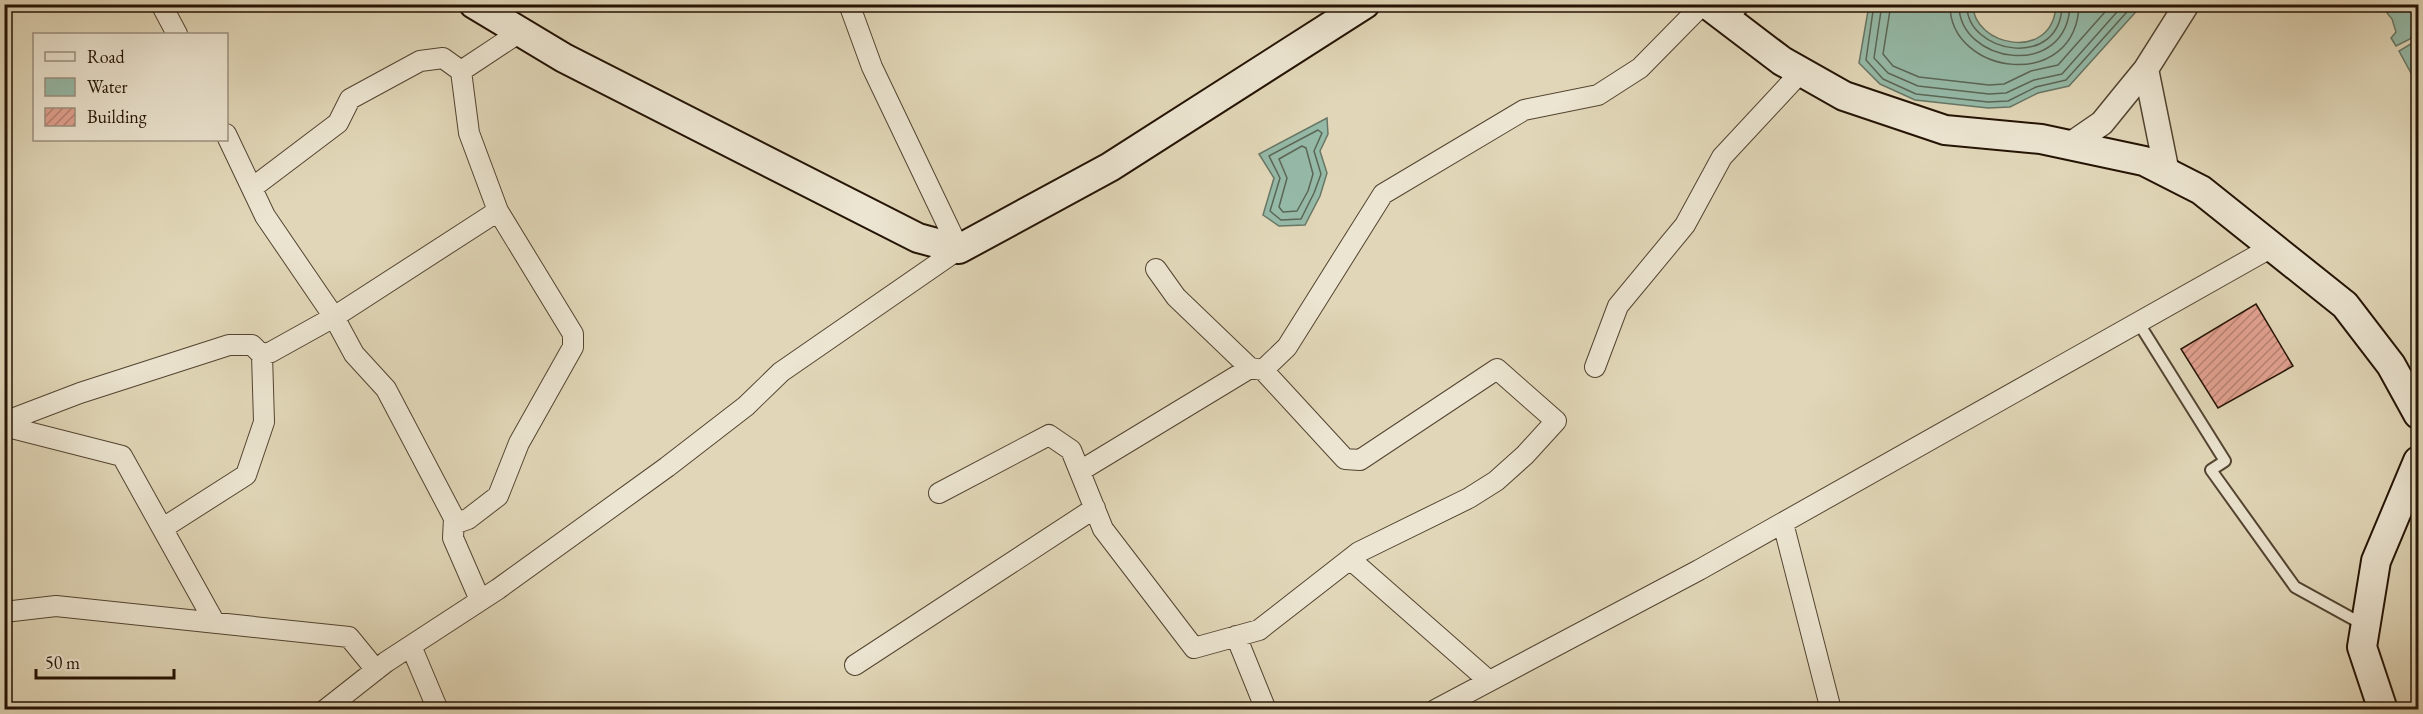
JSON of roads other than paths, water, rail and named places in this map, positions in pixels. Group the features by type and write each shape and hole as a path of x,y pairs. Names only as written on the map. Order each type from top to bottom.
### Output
{"main road":[{"path":"474,4 564,58 918,238 959,249 1110,167 1365,4"},
{"path":"1705,4 1738,14 1782,61 1844,96 1946,130 2041,139 2144,161 2201,190 2345,305 2391,365 2418,414"},
{"path":"2383,710 2362,647 2376,561 2418,461"}],"street":[{"path":"161,4 176,33"},
{"path":"325,710 376,670 480,600 667,467 746,406 781,372 959,249 872,67 849,4"},
{"path":"1080,471 1256,369 1287,347 1383,194 1524,110 1598,95 1640,68 1705,4"},
{"path":"2070,145 2102,123 2146,69 2187,4"},
{"path":"460,71 520,32"},
{"path":"252,188 338,123 350,99 420,61 443,58 460,71 469,133 498,211 573,334 573,347 519,443 498,496 468,519 453,524"},
{"path":"2146,69 2167,173"},
{"path":"1595,367 1618,306 1685,225 1722,158 1801,72"},
{"path":"228,138 265,216 333,317 354,354 386,389 454,518 453,538 480,600"},
{"path":"262,355 333,317 498,211"},
{"path":"1435,710 1699,570 2272,247"},
{"path":"939,493 1049,435 1071,450 1103,529 1194,648 1259,630 1359,552 1469,498 1496,480 1525,455 1556,421 1497,369 1360,460 1345,459 1256,369 1176,297 1156,269"},
{"path":"4,424 80,393 229,345 252,345 262,355 264,422 246,475 163,528"},
{"path":"4,424 122,456 215,623"},
{"path":"855,665 1095,508"},
{"path":"1783,523 1831,710"},
{"path":"1350,559 1489,681"},
{"path":"4,612 56,606 349,637 376,670"},
{"path":"1236,636 1266,710"},
{"path":"411,646 438,710"}],"lane":[{"path":"2138,322 2225,461 2211,470 2295,587 2365,626"}],"water":[{"path":"1869,5 1973,5 1976,19 1986,30 1998,38 2013,42 2028,41 2042,35 2052,23 2056,5 2142,5 2069,86 2038,93 2010,107 1988,108 1915,100 1880,84 1859,63"},
{"path":"2404,5 2418,5 2418,32 2396,46 2391,38 2396,32 2392,19 2387,13 2393,9 2402,10"},
{"path":"2414,42 2418,43 2418,86 2399,51"},
{"path":"1327,118 1328,134 1320,151 1327,173 1320,196 1305,225 1279,226 1263,215 1274,178 1259,154"}]}
